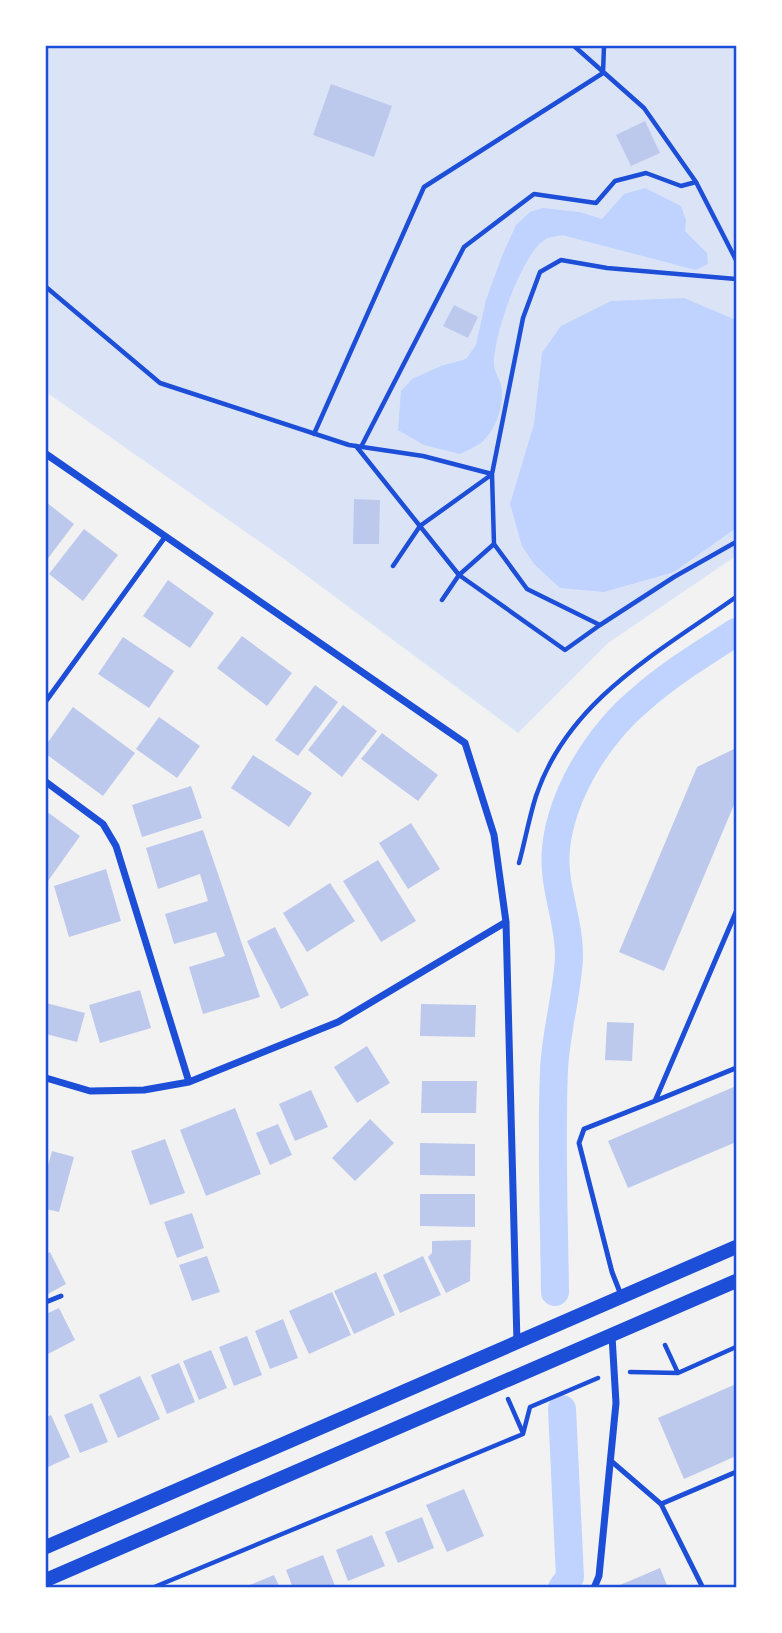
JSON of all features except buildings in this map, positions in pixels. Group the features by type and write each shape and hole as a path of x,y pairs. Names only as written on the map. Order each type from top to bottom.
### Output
{"main road":[{"path":"46,1547 737,1247"},
{"path":"46,1580 737,1281"}],"street":[{"path":"46,454 465,743 494,835 506,922 523,1340"},
{"path":"46,782 103,824 116,846 189,1082"},
{"path":"46,1078 90,1091 144,1090 189,1082 338,1022 506,922"},
{"path":"594,1587 599,1576 616,1403 612,1335"}],"lane":[{"path":"46,701 165,537"},
{"path":"655,1101 737,912"},
{"path":"621,1297 612,1272 579,1143 584,1129 737,1068"},
{"path":"46,1302 61,1296"},
{"path":"610,1460 661,1504 703,1587"},
{"path":"661,1504 737,1472"}],"path":[{"path":"574,46 644,108 696,182 737,260"},
{"path":"603,73 604,46"},
{"path":"314,434 424,187 603,73"},
{"path":"358,446 464,247 534,194 596,203 615,181 646,173 681,186 696,182"},
{"path":"600,625 527,589 494,544 492,474 523,318 540,272 561,260 607,268 737,279"},
{"path":"46,286 160,383 314,434 358,446 423,456 492,474"},
{"path":"358,446 459,575 565,650 674,577 737,542"},
{"path":"393,566 420,526 492,474"},
{"path":"442,600 459,575 494,544"},
{"path":"519,863 536,795 549,765 594,702 626,674 737,597"},
{"path":"665,1345 678,1373"},
{"path":"523,1434 530,1407 614,1372 678,1373 737,1347"},
{"path":"506,1393 523,1434"},
{"path":"152,1587 523,1434"}],"shaded area":[{"path":"46,46 736,46 736,556 608,643 518,733 287,561 46,392"}],"water":[{"path":"645,188 681,206 686,220 685,231 707,253 708,264 696,270 562,235 546,239 527,261 503,317 494,366 502,388 502,397 498,417 488,435 479,444 460,454 424,445 398,430 401,391 412,379 441,366 466,359 476,345 486,300 516,225 530,212 543,208 579,212 602,219 624,194"},
{"path":"684,298 736,320 736,528 674,572 604,592 560,588 534,564 522,546 510,504 534,424 542,353 561,326 611,301"}],"waterway":[{"path":"555,1292 554,1069 569,958 555,862 560,827 574,785 611,729 664,681 736,632"},
{"path":"562,1409 570,1577 562,1588"}]}
